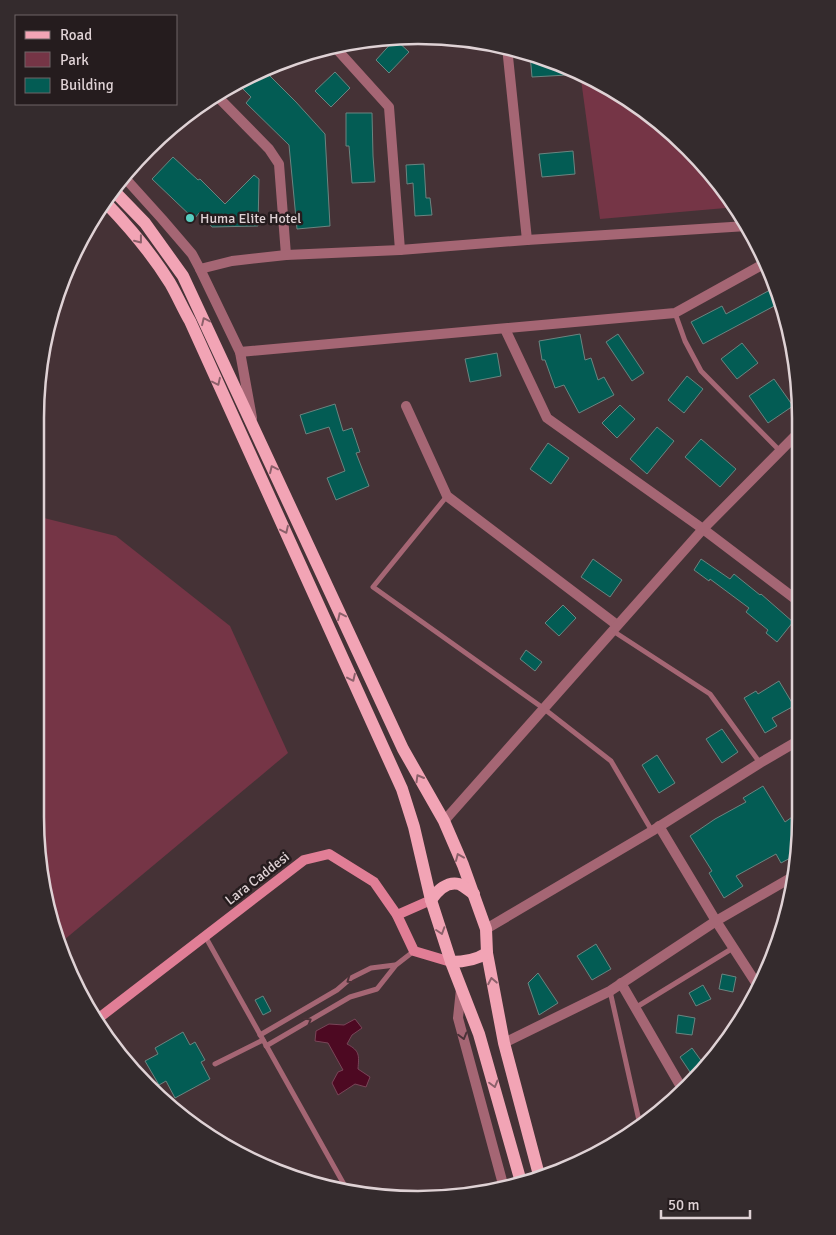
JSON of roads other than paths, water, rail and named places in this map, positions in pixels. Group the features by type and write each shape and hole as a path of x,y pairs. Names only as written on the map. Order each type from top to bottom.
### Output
{"main road":[{"path":"118,195 145,224 184,276 403,749 444,821 486,928 487,953 504,1043 537,1171"},
{"path":"109,207 126,224 154,260 171,284 190,321 402,789 414,827 431,900 451,962 490,1069 520,1177"},
{"path":"431,900 439,889 450,884 459,884 474,894"},
{"path":"451,962 469,961 480,958 487,953"}],"street":[{"path":"339,53 389,107 400,250"},
{"path":"508,55 527,240"},
{"path":"221,100 270,149 279,164 286,255"},
{"path":"128,182 192,254 200,268 240,352 255,429"},
{"path":"200,268 232,261 286,255 400,250 739,227"},
{"path":"240,352 675,313 760,266"},
{"path":"505,329 547,418 703,529 792,596"},
{"path":"406,406 447,496 615,628"},
{"path":"444,821 703,529 792,439"},
{"path":"486,928 656,829 792,744"},
{"path":"656,829 755,981"},
{"name":"Lara Caddesi","path":"101,1016 304,860 329,854 374,882 397,916 414,951"},
{"path":"504,1043 610,990 716,921 787,880"},
{"path":"397,916 431,900"},
{"path":"414,951 451,962"},
{"path":"621,983 680,1085"},
{"path":"461,988 458,1018 502,1181"}],"lane":[{"path":"675,313 685,341 701,372 780,451"},
{"path":"447,496 373,586 543,708 611,761 656,829"},
{"path":"615,628 710,694 760,763"},
{"path":"205,936 344,1184"},
{"path":"635,1008 734,948"},
{"path":"266,1046 350,997 377,989 396,965 414,951"},
{"path":"215,1064 262,1038 337,990 351,978 371,968 396,965"},
{"path":"610,990 639,1119"}],"place":[{"name":"Huma Elite Hotel","path":"190,218"}]}
